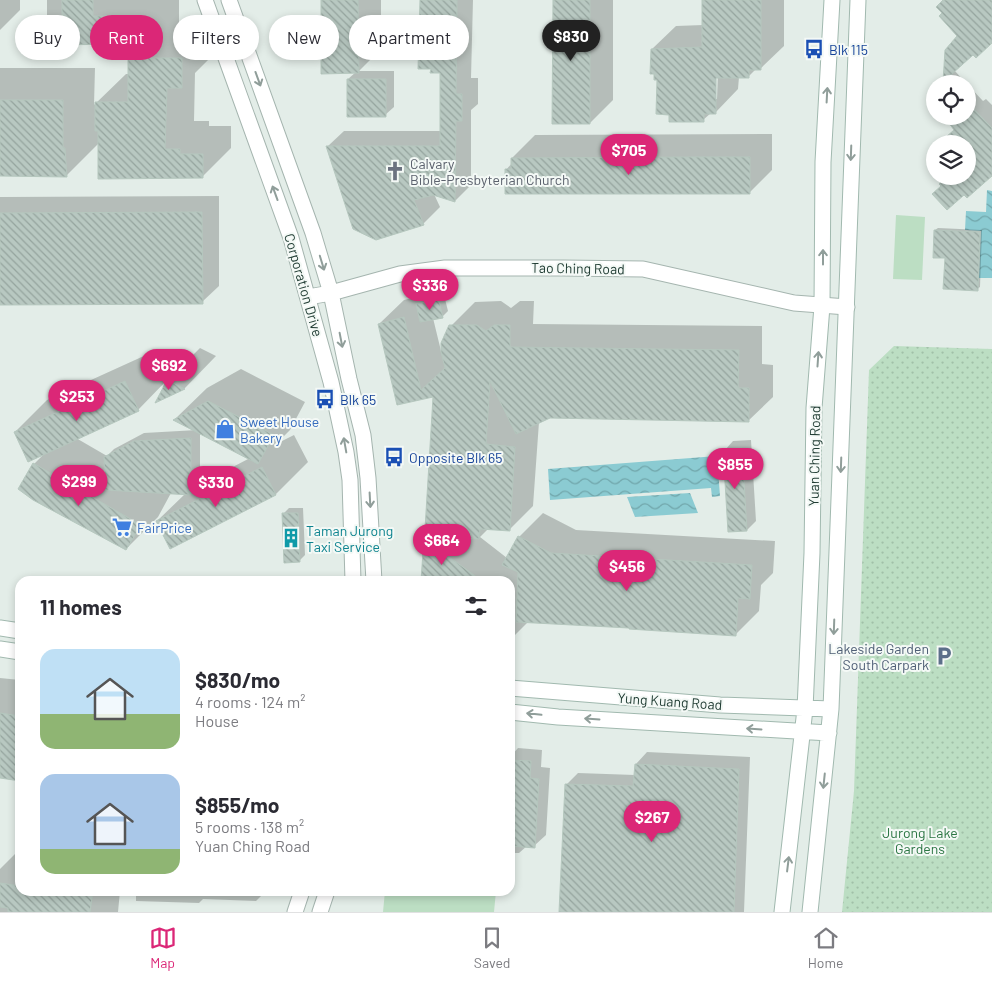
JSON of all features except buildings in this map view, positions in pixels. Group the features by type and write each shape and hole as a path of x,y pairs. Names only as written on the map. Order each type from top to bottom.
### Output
{"street":[{"name":"Corporation Drive","path":"205,0 291,238 331,382 350,480 353,576"},
{"name":"Corporation Drive","path":"229,0 313,233 331,293 363,435 368,478 374,576"},
{"name":"Yuan Ching Road","path":"782,912 805,709 812,553 814,408 822,306 823,162 832,0"},
{"name":"Yuan Ching Road","path":"810,912 831,709 858,0"},
{"name":"Tao Ching Road","path":"308,297 331,293 400,274 445,268 643,269 794,303 846,307"},
{"path":"0,628 15,630"},
{"path":"0,649 15,651"},
{"name":"Yung Kuang Road","path":"515,688 720,704 831,709"},
{"name":"Yung Kuang Road","path":"515,713 558,717 829,733"},
{"path":"295,912 300,896"},
{"path":"320,912 325,896"}],"green space":[{"path":"896,215 925,217 922,280 893,279"},
{"name":"Jurong Lake Gardens","path":"894,346 992,349 992,912 842,912 854,791 869,370"},
{"path":"385,896 496,896 494,912 383,912"}],"water":[{"path":"987,190 992,191 992,278 979,278 981,231 965,230 966,211 986,212"},
{"path":"717,456 720,496 712,497 711,488 550,500 548,469"},
{"path":"690,493 698,513 635,517 627,497"}],"place":[{"name":"Blk 115","path":"814,49"},
{"name":"Calvary Bible-Presbyterian Church","path":"395,171"},
{"name":"Blk 65","path":"325,399"},
{"name":"Sweet House Bakery","path":"225,429"},
{"name":"Opposite Blk 65","path":"394,457"},
{"name":"FairPrice","path":"122,527"},
{"name":"Taman Jurong Taxi Service","path":"291,538"},
{"name":"Lakeside Garden South Carpark","path":"944,656"}]}
